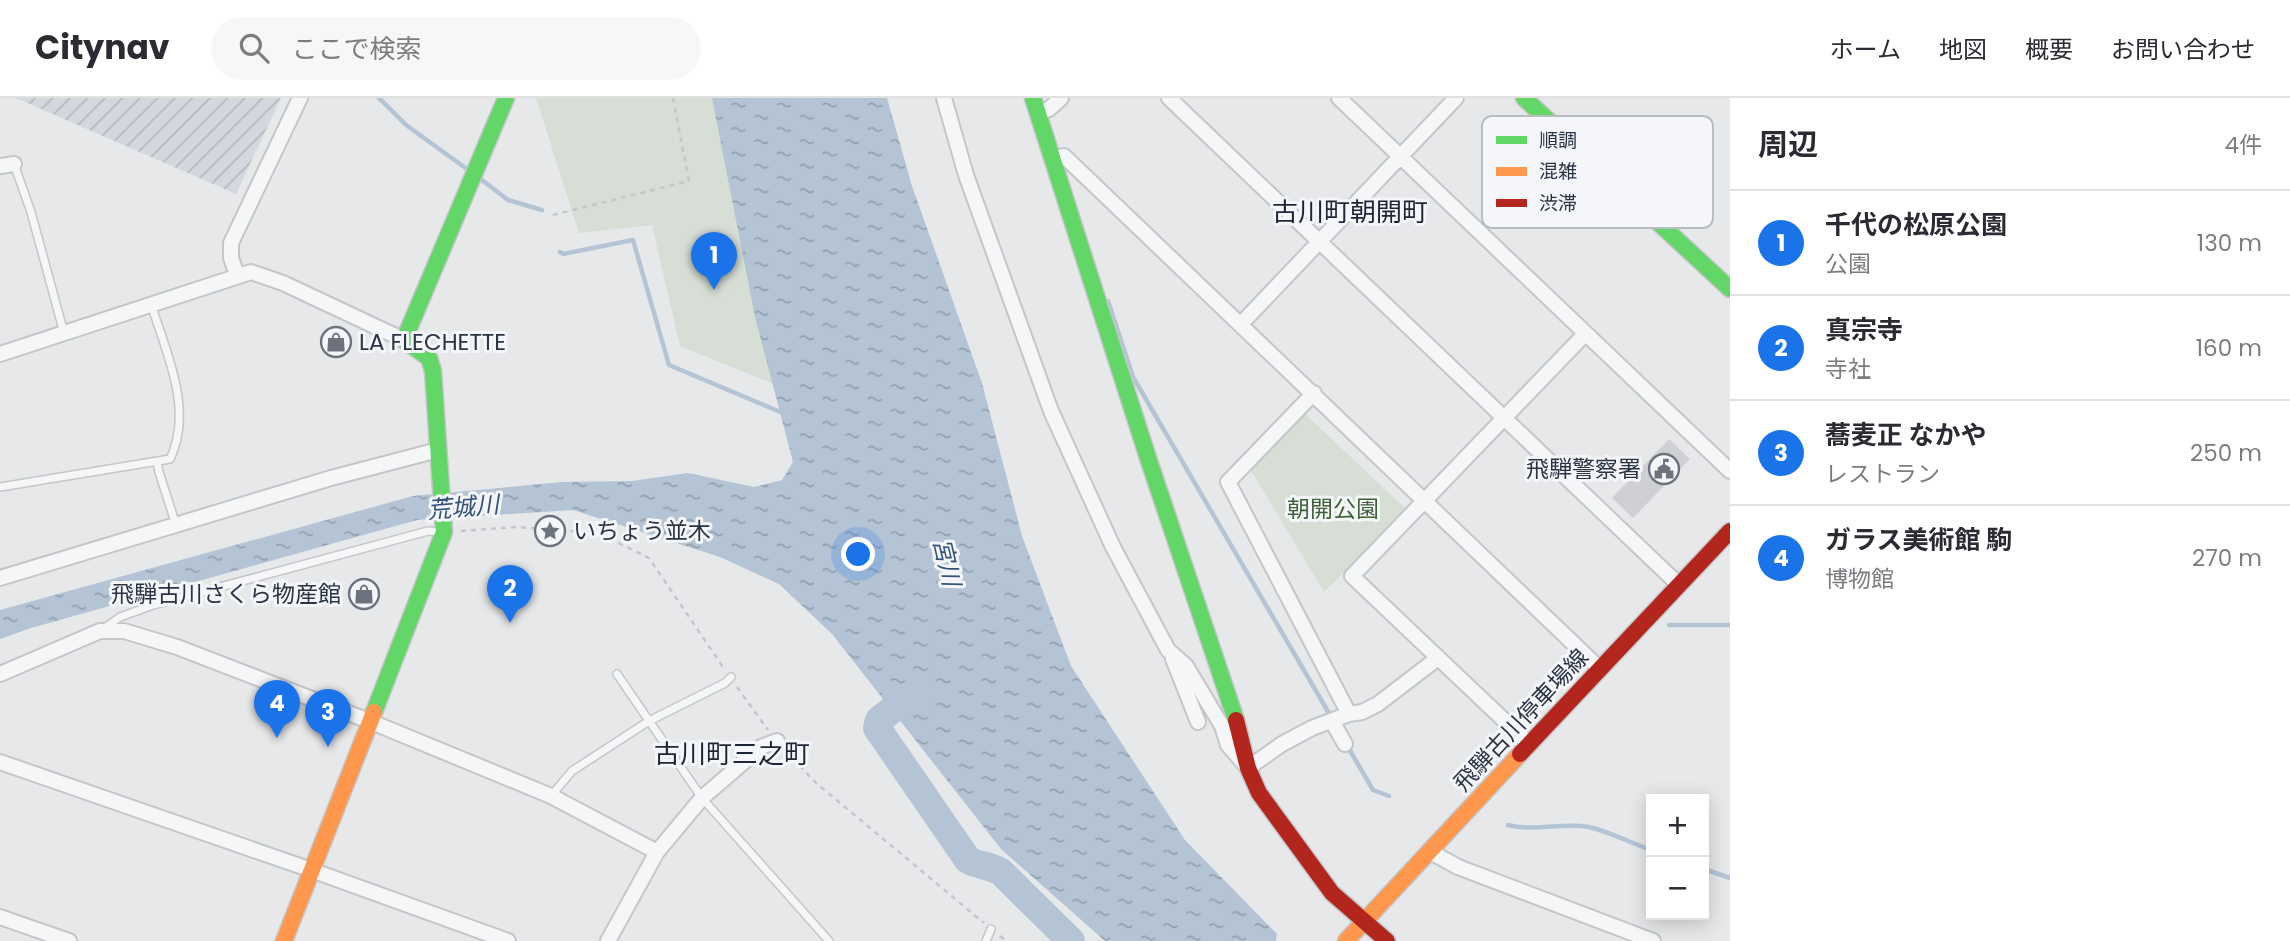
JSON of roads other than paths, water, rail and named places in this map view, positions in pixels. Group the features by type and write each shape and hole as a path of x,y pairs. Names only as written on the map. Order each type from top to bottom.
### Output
{"main road":[{"path":"284,941 444,532 433,371 429,358 404,340 506,98"},
{"path":"1524,98 1543,116"},
{"path":"1040,108 1148,458 1241,736 1248,768 1259,793 1342,905 1355,930 1387,941"},
{"path":"1664,228 1730,289"},
{"name":"飛騨古川停車場線","path":"1355,930 1730,531"}],"street":[{"path":"237,275 231,258 231,243 300,98"},
{"path":"944,98 966,175 1051,411 1113,547 1168,650 1198,722"},
{"path":"1040,108 1061,98"},
{"path":"1169,98 1678,584"},
{"path":"1339,98 1730,471"},
{"path":"1241,324 1456,98"},
{"path":"1057,158 1241,324 1600,668"},
{"path":"0,354 251,272 404,340"},
{"path":"1529,744 1352,576 1585,334"},
{"path":"1314,393 1228,482 1349,714"},
{"path":"0,578 331,478 438,454"},
{"path":"0,674 100,631 124,631 177,648 369,721 551,796 657,852"},
{"path":"1168,650 1186,666 1222,726 1228,745 1248,768 1282,744 1312,728 1378,704 1438,658"},
{"path":"1332,721 1345,744"},
{"path":"608,941 657,852 702,798 761,747 776,741"},
{"path":"0,762 508,941"},
{"path":"1429,851 1458,867 1653,941"},
{"path":"0,917 69,941"}],"lane":[{"path":"7,165 31,212 64,333"},
{"path":"0,487 170,459 176,447 179,407 175,382 151,304"},
{"path":"157,461 176,526"},
{"path":"100,631 120,617 153,605 428,531 444,532"},
{"path":"617,674 702,798 829,941"},
{"path":"551,796 572,771 649,721 725,683 731,677"},
{"path":"986,941 991,929"}],"water":[{"path":"712,98 887,98 912,186 982,383 1022,536 1071,666 1185,840 1277,934 1276,941 1105,941 1001,849 832,634 779,584 720,557 573,510 417,520 0,639 0,610 413,496 562,482 632,481 688,473 754,487 782,480 793,462 755,317"}],"waterway":[{"path":"379,98 406,125 471,172"},
{"path":"478,177 508,200 542,210"},
{"path":"560,252 563,254 633,240 669,365 785,414"},
{"path":"1108,301 1133,377 1330,715"},
{"path":"1669,625 1730,625"},
{"path":"920,688 879,720 877,728 968,860 1001,872 1071,941"},
{"path":"1348,747 1373,790 1389,796"},
{"path":"1508,825 1528,828 1589,827 1646,848"},
{"path":"1709,871 1730,878"}],"place":[{"name":"千代の松原公園","path":"714,290"},
{"name":"LA FLECHETTE","path":"336,342"},
{"name":"飛騨警察署","path":"1664,469"},
{"name":"いちょう並木","path":"550,531"},
{"name":"飛騨古川さくら物産館","path":"364,594"},
{"name":"真宗寺","path":"510,623"},
{"name":"ガラス美術館 駒","path":"277,738"},
{"name":"蕎麦正 なかや","path":"328,747"}],"district":[{"name":"古川町朝開町","path":"1350,212"},
{"name":"古川町三之町","path":"732,754"}],"water label":[{"name":"荒城川","path":"463,507"},
{"name":"宮川","path":"947,562"}],"park label":[{"name":"朝開公園","path":"1333,509"}]}
